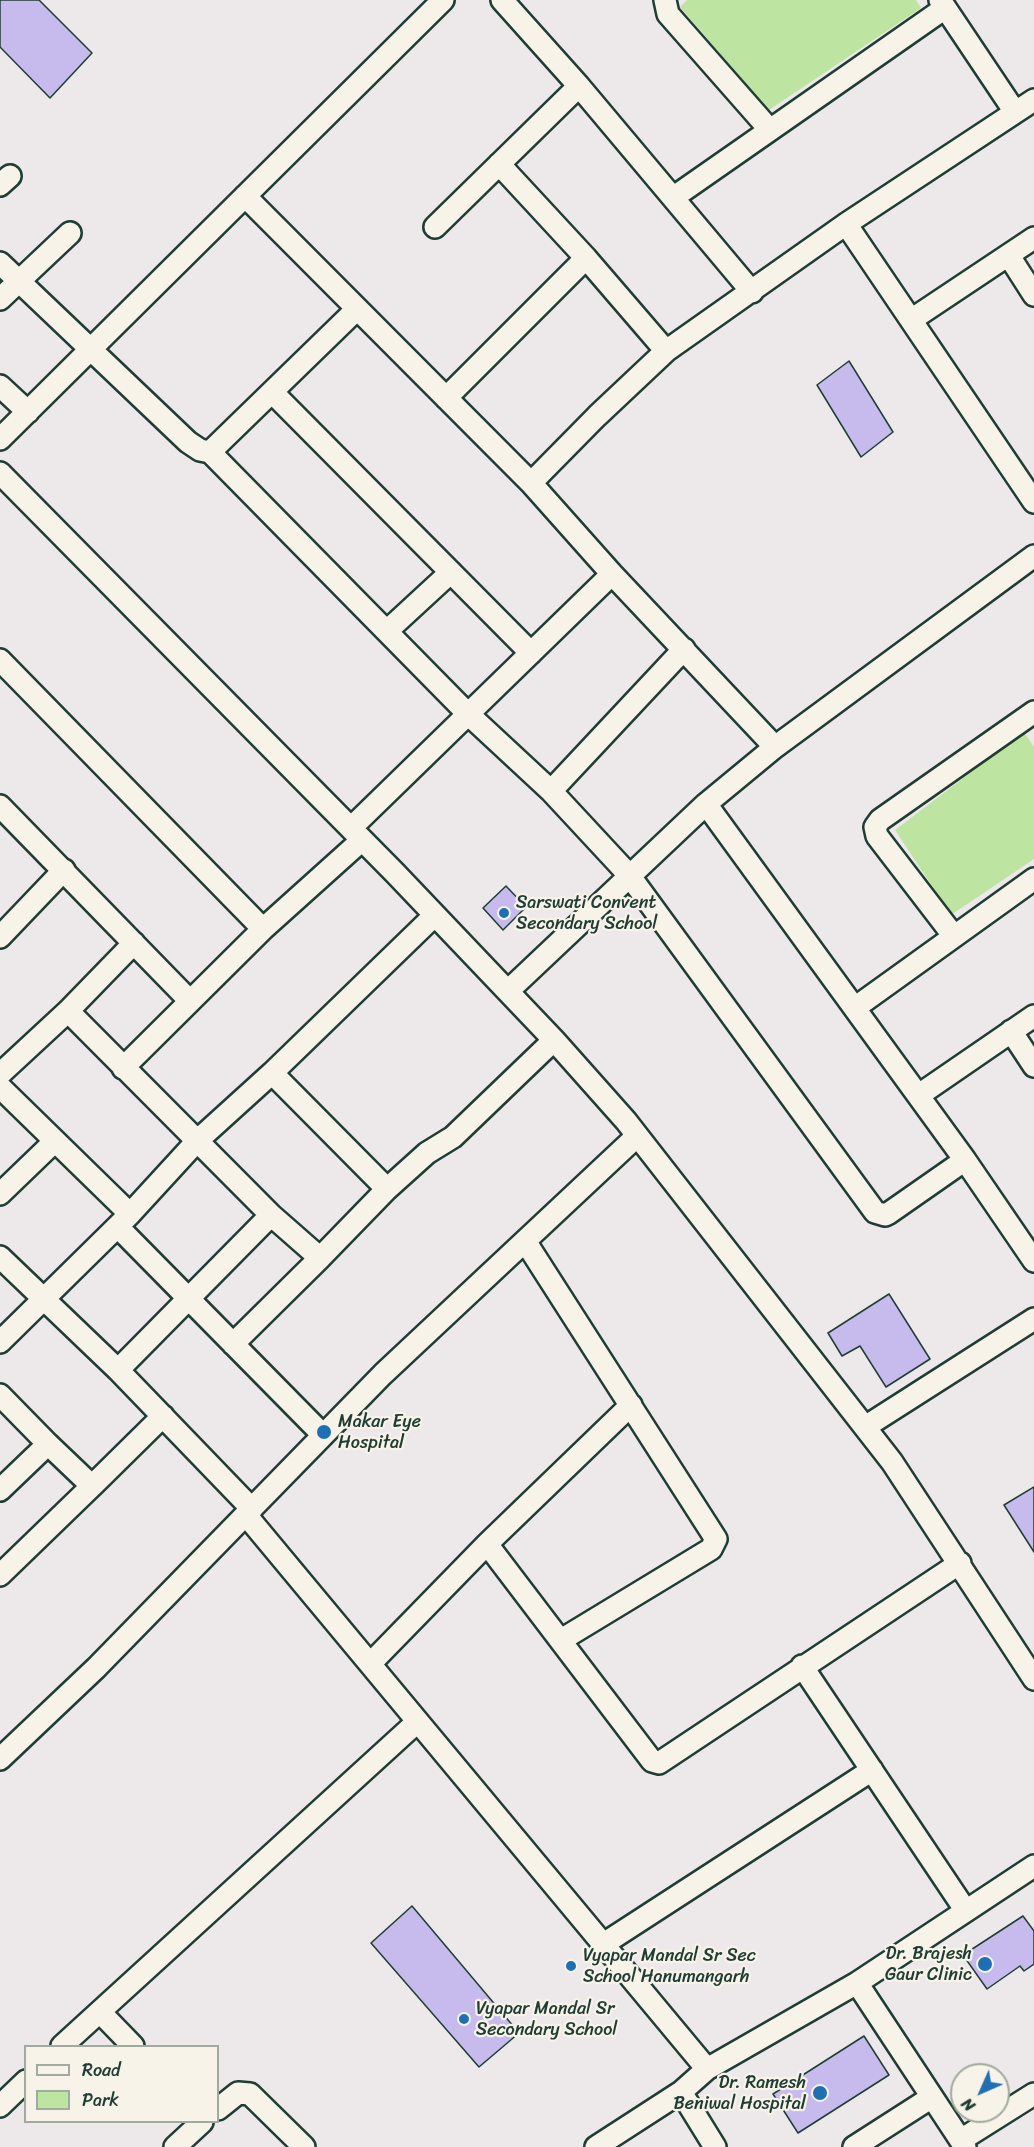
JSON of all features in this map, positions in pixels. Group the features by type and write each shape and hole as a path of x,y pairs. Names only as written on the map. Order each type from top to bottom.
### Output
{"street":[{"path":"0,440 443,0"},
{"path":"502,0 579,86 752,291"},
{"path":"665,0 668,14 770,130"},
{"path":"674,197 942,4 1015,112"},
{"path":"435,227 579,86"},
{"path":"531,483 666,351 846,224 1034,100"},
{"path":"499,165 586,258 666,351"},
{"path":"245,196 531,483 612,574 776,747"},
{"path":"846,224 1034,502"},
{"path":"0,299 70,234"},
{"path":"911,320 1034,238"},
{"path":"1009,256 1034,295"},
{"path":"446,398 586,258"},
{"path":"0,263 188,442 200,450 210,452 467,713 551,791 629,875 875,1212 885,1215 889,1213 965,1160"},
{"path":"210,452 357,309"},
{"path":"0,386 28,412"},
{"path":"272,392 531,653"},
{"path":"0,473 435,915 554,1040 637,1136 892,1462 1034,1679"},
{"path":"508,991 706,804 776,747 1034,556"},
{"path":"387,631 451,572"},
{"path":"123,1068 356,834 467,713 612,574"},
{"path":"551,791 684,649"},
{"path":"0,660 263,929"},
{"path":"953,935 877,836 875,826 1033,714"},
{"path":"706,804 856,1007 965,1160 1034,1262"},
{"path":"0,806 189,1000"},
{"path":"0,938 64,870"},
{"path":"856,1007 953,935 1034,879"},
{"path":"0,1342 124,1220 197,1141 272,1073 435,915"},
{"path":"0,1074 68,1011 135,943"},
{"path":"68,1011 271,1215 320,1258"},
{"path":"919,1095 1034,1016"},
{"path":"1011,1031 1034,1066"},
{"path":"233,1344 387,1189 427,1153 453,1137 554,1040"},
{"path":"272,1073 387,1189"},
{"path":"0,1086 55,1141 124,1220 187,1300 323,1435"},
{"path":"5,1745 96,1668 383,1374 637,1136"},
{"path":"0,1194 55,1141"},
{"path":"118,1370 271,1215"},
{"path":"525,1241 716,1542 711,1549 561,1640"},
{"path":"0,1257 163,1416 249,1512 369,1664 707,2069"},
{"path":"865,1427 1034,1319"},
{"path":"0,1395 92,1486"},
{"path":"369,1664 487,1544 631,1405"},
{"path":"0,1575 163,1416"},
{"path":"0,1490 48,1444"},
{"path":"487,1544 652,1761 659,1763 960,1563"},
{"path":"802,1666 966,1911"},
{"path":"63,2045 417,1722"},
{"path":"602,1945 872,1770"},
{"path":"596,2147 681,2092 707,2069 857,1983 1034,1866"},
{"path":"857,1983 963,2144 1034,2094"},
{"path":"100,2012 132,2045"},
{"path":"0,2106 24,2083"},
{"path":"681,2092 715,2147"},
{"path":"219,2108 238,2094 250,2094 304,2147"},
{"path":"854,2147 932,2097"},
{"path":"175,2147 200,2123"}],"green space":[{"path":"687,0 916,0 921,8 769,110 680,7"},
{"path":"1024,732 1034,747 1034,859 951,915 895,830"}],"building":[{"path":"0,0 39,0 92,53 50,98 0,47"},
{"path":"849,361 893,432 861,457 817,385"},
{"path":"506,886 526,907 503,930 483,908"},
{"path":"889,1294 930,1359 886,1387 860,1346 842,1356 828,1333"},
{"path":"1034,1487 1034,1552 1004,1505"},
{"path":"412,1906 519,2033 479,2067 371,1943"},
{"path":"1023,1916 1034,1931 1034,1964 1024,1971 1020,1966 987,1989 963,1955"},
{"path":"864,2036 889,2075 798,2133 773,2094"}],"place":[{"name":"Sarswati Convent Secondary School","path":"504,913"},
{"name":"Makar Eye Hospital","path":"324,1432"},
{"name":"Dr. Brajesh Gaur Clinic","path":"985,1964"},
{"name":"Vyapar Mandal Sr Sec School Hanumangarh","path":"571,1966"},
{"name":"Vyapar Mandal Sr Secondary School","path":"464,2019"},
{"name":"Dr. Ramesh Beniwal Hospital","path":"820,2093"}]}
